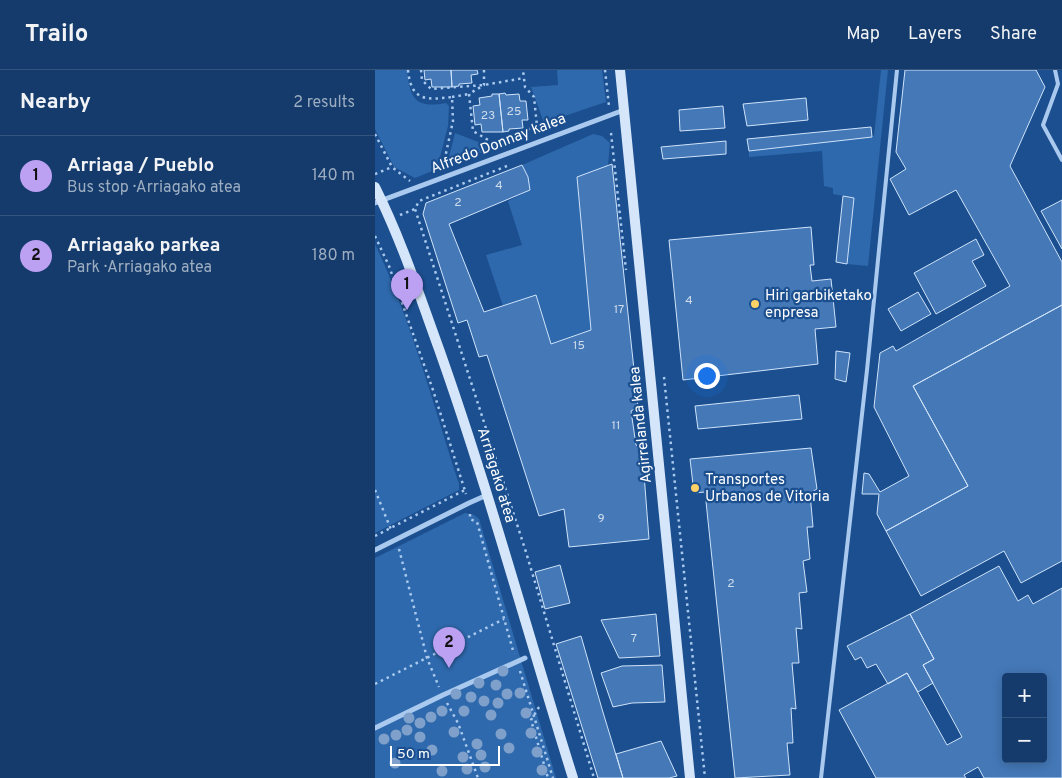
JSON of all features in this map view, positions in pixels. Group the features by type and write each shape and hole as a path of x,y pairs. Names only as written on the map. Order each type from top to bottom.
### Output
{"street":[{"name":"Agirrelanda kalea","path":"620,70 690,778"},
{"name":"Alfredo Donnay kalea","path":"378,202 624,110"},
{"name":"Arriagako atea","path":"375,187 378,202 408,262 468,432 573,778"},
{"path":"375,550 487,495"},
{"path":"375,728 525,658"}],"lane":[{"path":"821,778 866,379 897,70"},
{"path":"1055,70 1058,84 1043,125 1062,160"}],"path":[{"path":"408,70 409,81 417,93 425,99 469,94 484,85"},
{"path":"421,70 422,80 431,89 484,85 524,78"},
{"path":"484,70 484,85"},
{"path":"469,94 473,131 493,143 537,126 534,97 525,86 523,70"},
{"path":"443,169 453,121 452,97"},
{"path":"375,134 391,167 409,180 419,201"},
{"path":"510,164 419,201 415,209 525,549 594,778"},
{"path":"375,174 391,167"},
{"path":"409,180 417,177"},
{"path":"664,373 705,778"},
{"path":"375,490 390,529"},
{"path":"375,536 465,490"},
{"path":"399,549 427,658 443,695 459,723 478,778"},
{"path":"375,684 504,619"},
{"path":"540,706 531,720 547,778"}],"shaded area":[{"path":"375,70 407,70 410,88 416,99 421,103 446,103 449,106 448,126 437,169 415,178 394,167 375,129"},
{"path":"557,70 602,70 606,102 544,123 531,87 558,85"},
{"path":"881,70 888,70 868,266 847,264 854,198 833,194 833,188 824,186 822,151 749,157 749,151 874,136"},
{"path":"455,133 494,148 447,165"},
{"path":"593,134 602,136 610,143 608,166 577,178 591,330 551,344 536,295 503,306 486,255 522,245 508,201 530,190 522,165"},
{"path":"375,244 411,332 459,484 459,490 375,533"},
{"path":"465,513 474,515 479,519 556,778 375,778 375,558"}],"building":[{"path":"424,70 451,70 452,87 432,87 431,79 425,80"},
{"path":"451,70 477,70 478,74 471,75 472,83 459,84 459,86 452,87"},
{"path":"905,70 1036,70 1045,87 1010,166 1062,262 1062,305 913,386 968,486 886,531 877,514 879,494 862,494 864,473 869,474 880,492 909,476 874,407 880,353 893,346 896,351 1010,286 956,190 909,215 890,179 906,169 896,152"},
{"path":"505,93 506,95 519,94 520,101 526,101 528,120 522,120 523,128 509,129 509,131 503,132 499,94"},
{"path":"492,94 499,94 503,132 482,132 481,124 475,125 473,106 480,105 479,98 492,96"},
{"path":"806,98 808,120 747,126 743,104"},
{"path":"723,106 725,128 680,131 679,110"},
{"path":"871,127 872,137 749,151 747,139"},
{"path":"726,141 726,154 663,159 661,147"},
{"path":"612,164 638,407 631,411 636,445 642,448 649,539 569,547 564,509 539,516 487,355 479,357 467,320 458,323 423,214 426,203 522,165 528,177 530,190 449,224 484,312 536,295 551,344 591,330 577,177"},
{"path":"843,196 854,198 847,264 836,262"},
{"path":"1062,200 1062,249 1041,211"},
{"name":"Hiri garbiketako enpresa","path":"811,227 814,265 810,265 812,281 831,279 836,327 815,329 818,364 683,380 669,240"},
{"path":"976,239 984,255 972,261 986,286 936,314 914,273"},
{"path":"918,292 931,314 901,331 888,309"},
{"path":"1062,305 1062,561 1021,583 1004,551 921,596 886,531 968,486 913,386"},
{"path":"836,351 850,353 846,382 835,379"},
{"path":"799,395 802,419 698,429 695,406"},
{"path":"811,448 817,489 810,493 813,527 807,527 810,559 803,561 807,592 799,593 802,629 796,628 799,663 792,663 796,709 791,708 793,743 787,743 790,775 735,778 705,492 694,493 690,459"},
{"path":"560,565 570,603 545,609 535,572"},
{"path":"999,566 1018,601 1028,595 1033,604 1062,588 1062,778 984,778 978,767 964,775 966,778 876,778 839,710 907,673 947,745 962,737 923,665 934,659 910,614"},
{"path":"656,614 660,656 619,658 601,620"},
{"path":"910,614 934,659 923,665 933,683 918,692 907,673 888,684 876,664 867,668 861,657 855,660 847,646"},
{"path":"581,636 623,778 598,778 556,644"},
{"path":"662,665 665,702 632,703 613,707 601,673 622,666"},
{"path":"661,741 677,776 669,778 623,778 616,754"}],"place":[{"name":"Hiri garbiketako enpresa","path":"755,304"},
{"name":"Arriaga / Pueblo","path":"407,310"},
{"name":"Transportes Urbanos de Vitoria","path":"695,488"},
{"name":"Arriagako parkea","path":"449,668"}]}
